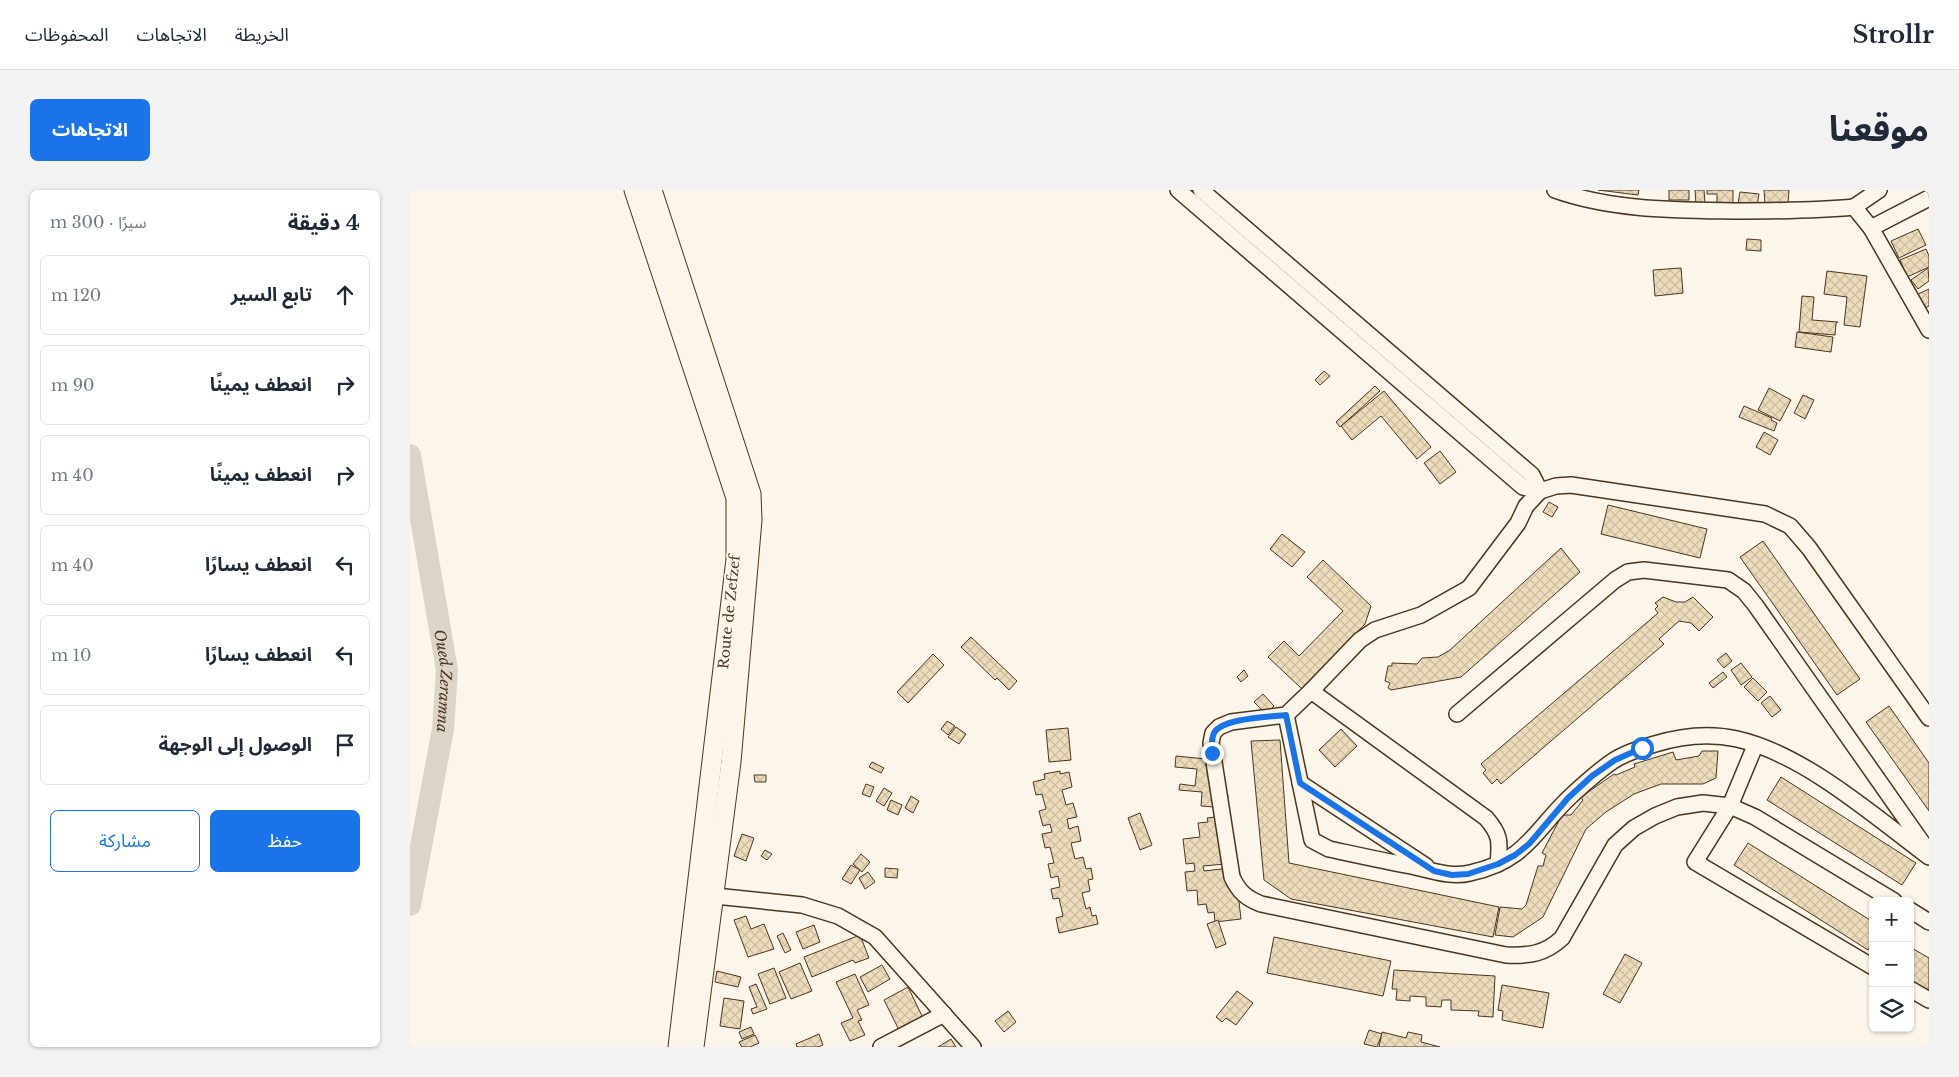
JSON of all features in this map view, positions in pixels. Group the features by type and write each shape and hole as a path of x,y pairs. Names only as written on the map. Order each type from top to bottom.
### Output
{"main road":[{"name":"Route de Zefzef","path":"634,190 736,498 736,559 678,1047"},
{"name":"Route de Zefzef","path":"652,190 751,494 752,520 732,752 715,896 694,1047"}],"street":[{"path":"1178,190 1523,487 1540,491"},
{"path":"1201,190 1532,475 1540,491"},
{"path":"1555,190 1579,198 1666,210 1757,211 1854,207 1879,190"},
{"path":"1871,228 1929,198"},
{"path":"1854,207 1871,228 1929,330"},
{"path":"1887,897 1755,817 1730,806 1702,803 1677,807 1655,816 1634,828 1615,845 1562,938 1552,947 1538,954 1506,955 1261,904 1242,894 1232,877 1211,743 1214,733 1219,727 1231,722 1286,715 1360,640 1375,630 1421,615 1469,588 1518,523 1526,506 1540,491 1556,486 1571,485 1765,514 1790,526 1809,548 1929,718"},
{"path":"1457,714 1615,580 1628,572 1644,570 1728,580 1744,591 1756,606 1929,852"},
{"path":"1311,691 1486,818 1496,829 1500,841 1498,864"},
{"path":"1286,715 1312,840 1320,846 1452,875 1468,874 1498,864 1515,855 1529,844 1568,798 1592,776 1615,760 1642,748 1670,740 1699,736 1737,739 1779,754 1818,776 1929,857"},
{"path":"1755,746 1730,806 1695,862 1869,964"},
{"path":"1300,783 1434,871"},
{"path":"715,896 802,905 838,916 875,937 973,1047"},
{"path":"1914,913 1929,922"},
{"path":"1914,991 1929,1000"},
{"path":"881,1047 944,1014"}],"building":[{"path":"1598,190 1639,190 1638,195"},
{"path":"1669,190 1689,190 1689,200 1669,200"},
{"path":"1695,190 1704,190 1705,203 1696,204"},
{"path":"1707,190 1733,190 1733,207 1717,207 1717,194 1707,194"},
{"path":"1764,190 1789,190 1788,204 1765,204"},
{"path":"1740,192 1759,194 1757,206 1738,203"},
{"path":"1918,229 1926,245 1899,258 1891,241"},
{"path":"1747,239 1761,240 1761,251 1746,250"},
{"path":"1926,249 1929,256 1929,267 1907,277 1900,260"},
{"path":"1681,268 1683,293 1655,296 1653,270"},
{"path":"1928,268 1929,281 1918,289 1911,280"},
{"path":"1827,271 1867,276 1860,327 1844,325 1847,297 1824,294"},
{"path":"1929,289 1929,306 1923,309 1916,295"},
{"path":"1802,296 1814,297 1812,320 1838,322 1836,323 1835,335 1799,332"},
{"path":"1797,332 1833,337 1831,352 1795,347"},
{"path":"1324,371 1330,376 1320,385 1315,380"},
{"path":"1375,386 1380,391 1340,427 1336,422"},
{"path":"1769,388 1791,400 1780,421 1758,410"},
{"path":"1384,391 1431,447 1417,459 1381,416 1352,440 1341,426"},
{"path":"1803,395 1814,400 1805,419 1794,413"},
{"path":"1744,406 1772,418 1771,420 1777,423 1774,431 1739,417"},
{"path":"1764,432 1778,440 1770,455 1756,447"},
{"path":"1440,451 1456,472 1440,484 1424,463"},
{"path":"1549,502 1558,507 1552,517 1543,512"},
{"path":"1608,505 1707,529 1700,558 1601,534"},
{"path":"1282,534 1305,552 1292,567 1270,549"},
{"path":"1763,541 1860,679 1837,695 1740,557"},
{"path":"1561,548 1580,572 1461,677 1391,690 1388,688 1390,683 1385,681 1388,666 1392,666 1392,663 1417,664 1422,658 1438,657 1450,650"},
{"path":"1323,560 1371,606 1365,624 1302,689 1268,657 1284,641 1299,656 1343,611 1307,577"},
{"path":"1663,597 1676,602 1685,602 1693,597 1713,617 1699,631 1691,623 1679,621 1659,639 1664,644 1501,784 1497,779 1492,784 1483,773 1486,770 1481,764 1658,613 1655,609 1658,606 1655,603"},
{"path":"971,637 1017,681 1009,690 997,678 995,680 961,647"},
{"path":"1726,653 1732,661 1724,668 1717,660"},
{"path":"933,654 944,665 908,703 897,692"},
{"path":"1741,663 1752,677 1741,685 1731,670"},
{"path":"1244,670 1248,676 1241,682 1237,677"},
{"path":"1723,672 1727,677 1713,688 1709,683"},
{"path":"1753,678 1767,692 1758,701 1744,687"},
{"path":"1263,694 1274,706 1266,714 1254,702"},
{"path":"1770,696 1781,710 1772,717 1761,703"},
{"path":"1889,706 1929,763 1929,811 1866,722"},
{"path":"947,721 955,726 948,735 941,729"},
{"path":"956,727 966,734 959,744 948,737"},
{"path":"1068,728 1071,760 1049,762 1046,730"},
{"path":"1341,729 1357,746 1335,767 1319,750"},
{"path":"1280,740 1289,863 1499,907 1493,937 1291,899 1264,880 1251,741"},
{"path":"1702,751 1718,751 1716,778 1703,784 1661,784 1634,794 1606,812 1586,829 1543,917 1513,937 1495,935 1500,907 1522,909 1526,905 1538,866 1543,866 1546,855 1542,853 1562,815 1571,815 1583,800 1581,797 1614,774 1616,775 1635,767 1634,764 1673,752 1676,760 1699,756"},
{"path":"1176,756 1216,760 1213,794 1228,795 1227,808 1201,806 1202,792 1179,790 1180,784 1195,786 1197,769 1175,767"},
{"path":"872,762 884,768 881,773 869,767"},
{"path":"1060,771 1060,774 1069,772 1072,787 1062,790 1066,805 1073,803 1077,817 1067,819 1069,829 1078,826 1081,841 1071,843 1075,859 1083,857 1086,869 1091,868 1093,879 1088,880 1090,891 1082,893 1086,909 1090,907 1092,916 1096,915 1098,924 1059,933 1056,918 1063,916 1059,898 1053,899 1051,889 1060,887 1058,876 1051,878 1048,864 1054,863 1050,847 1045,848 1042,834 1052,832 1050,824 1043,826 1039,811 1046,809 1042,794 1036,795 1033,782 1045,779 1044,774"},
{"path":"754,775 766,775 766,782 755,782"},
{"path":"1781,777 1916,863 1902,885 1767,800"},
{"path":"866,784 874,787 870,797 862,794"},
{"path":"884,788 892,793 884,806 876,801"},
{"path":"911,796 919,801 913,813 905,808"},
{"path":"891,800 902,805 898,815 887,810"},
{"path":"1140,813 1152,845 1140,850 1128,818"},
{"path":"1230,815 1236,863 1203,866 1204,871 1230,868 1231,874 1240,873 1241,885 1237,885 1241,919 1215,922 1214,912 1208,913 1206,904 1198,905 1197,890 1187,891 1185,872 1195,871 1194,863 1186,864 1183,839 1200,837 1198,823 1208,822 1207,818"},
{"path":"742,834 754,838 746,861 734,856"},
{"path":"1748,843 1869,919 1869,949 1868,950 1734,865"},
{"path":"765,850 772,854 767,860 761,856"},
{"path":"861,854 870,862 862,872 853,864"},
{"path":"851,865 860,870 851,884 842,879"},
{"path":"885,868 898,869 897,878 885,877"},
{"path":"868,872 875,882 865,889 859,878"},
{"path":"746,916 751,929 764,924 774,949 748,957 734,920"},
{"path":"1218,920 1226,944 1216,948 1207,924"},
{"path":"814,925 820,942 803,949 796,932"},
{"path":"783,933 791,950 785,953 777,936"},
{"path":"860,935 869,958 855,963 853,960 812,977 804,957"},
{"path":"1274,937 1391,961 1383,996 1267,973"},
{"path":"1914,949 1929,958 1929,991 1914,982"},
{"path":"1625,954 1642,963 1620,1003 1603,994"},
{"path":"800,963 812,991 791,999 779,972"},
{"path":"882,965 890,979 868,992 860,977"},
{"path":"774,968 786,998 770,1004 758,974"},
{"path":"1394,970 1495,976 1493,1017 1478,1016 1479,1011 1451,1010 1451,1000 1442,1000 1441,1007 1426,1006 1426,997 1410,996 1410,1001 1396,1000 1397,989 1392,989"},
{"path":"717,971 741,977 738,987 715,982"},
{"path":"855,974 869,1005 857,1010 862,1020 858,1021 865,1035 850,1041 841,1023 853,1018 836,982"},
{"path":"756,984 767,1009 753,1014 751,1009 757,1007 749,987"},
{"path":"1502,985 1549,993 1543,1028 1502,1020 1503,1011 1498,1010"},
{"path":"908,987 923,1018 899,1030 884,1000"},
{"path":"1237,991 1253,1003 1236,1025 1226,1018 1222,1022 1216,1017"},
{"path":"724,998 744,1001 740,1029 720,1026"},
{"path":"1008,1011 1016,1022 1004,1032 995,1021"},
{"path":"751,1027 754,1034 742,1039 739,1032"},
{"path":"1369,1030 1382,1034 1377,1047 1364,1044"},
{"path":"1382,1032 1406,1038 1408,1032 1422,1035 1421,1042 1440,1047 1379,1047"},
{"path":"819,1034 823,1045 818,1047 797,1047 796,1044"},
{"path":"755,1035 759,1043 750,1047 742,1047 739,1042"},
{"path":"951,1039 956,1047 938,1047"}],"waterway":[{"name":"Oued Zeramna","path":"410,455 447,670 443,729 410,905"}],"route":[{"path":"1212,753 1211,743 1214,733 1219,727 1231,722 1286,715 1300,783 1434,871 1452,875 1478,871 1498,864 1515,855 1529,844 1568,798 1592,776 1615,760 1642,748"}]}
